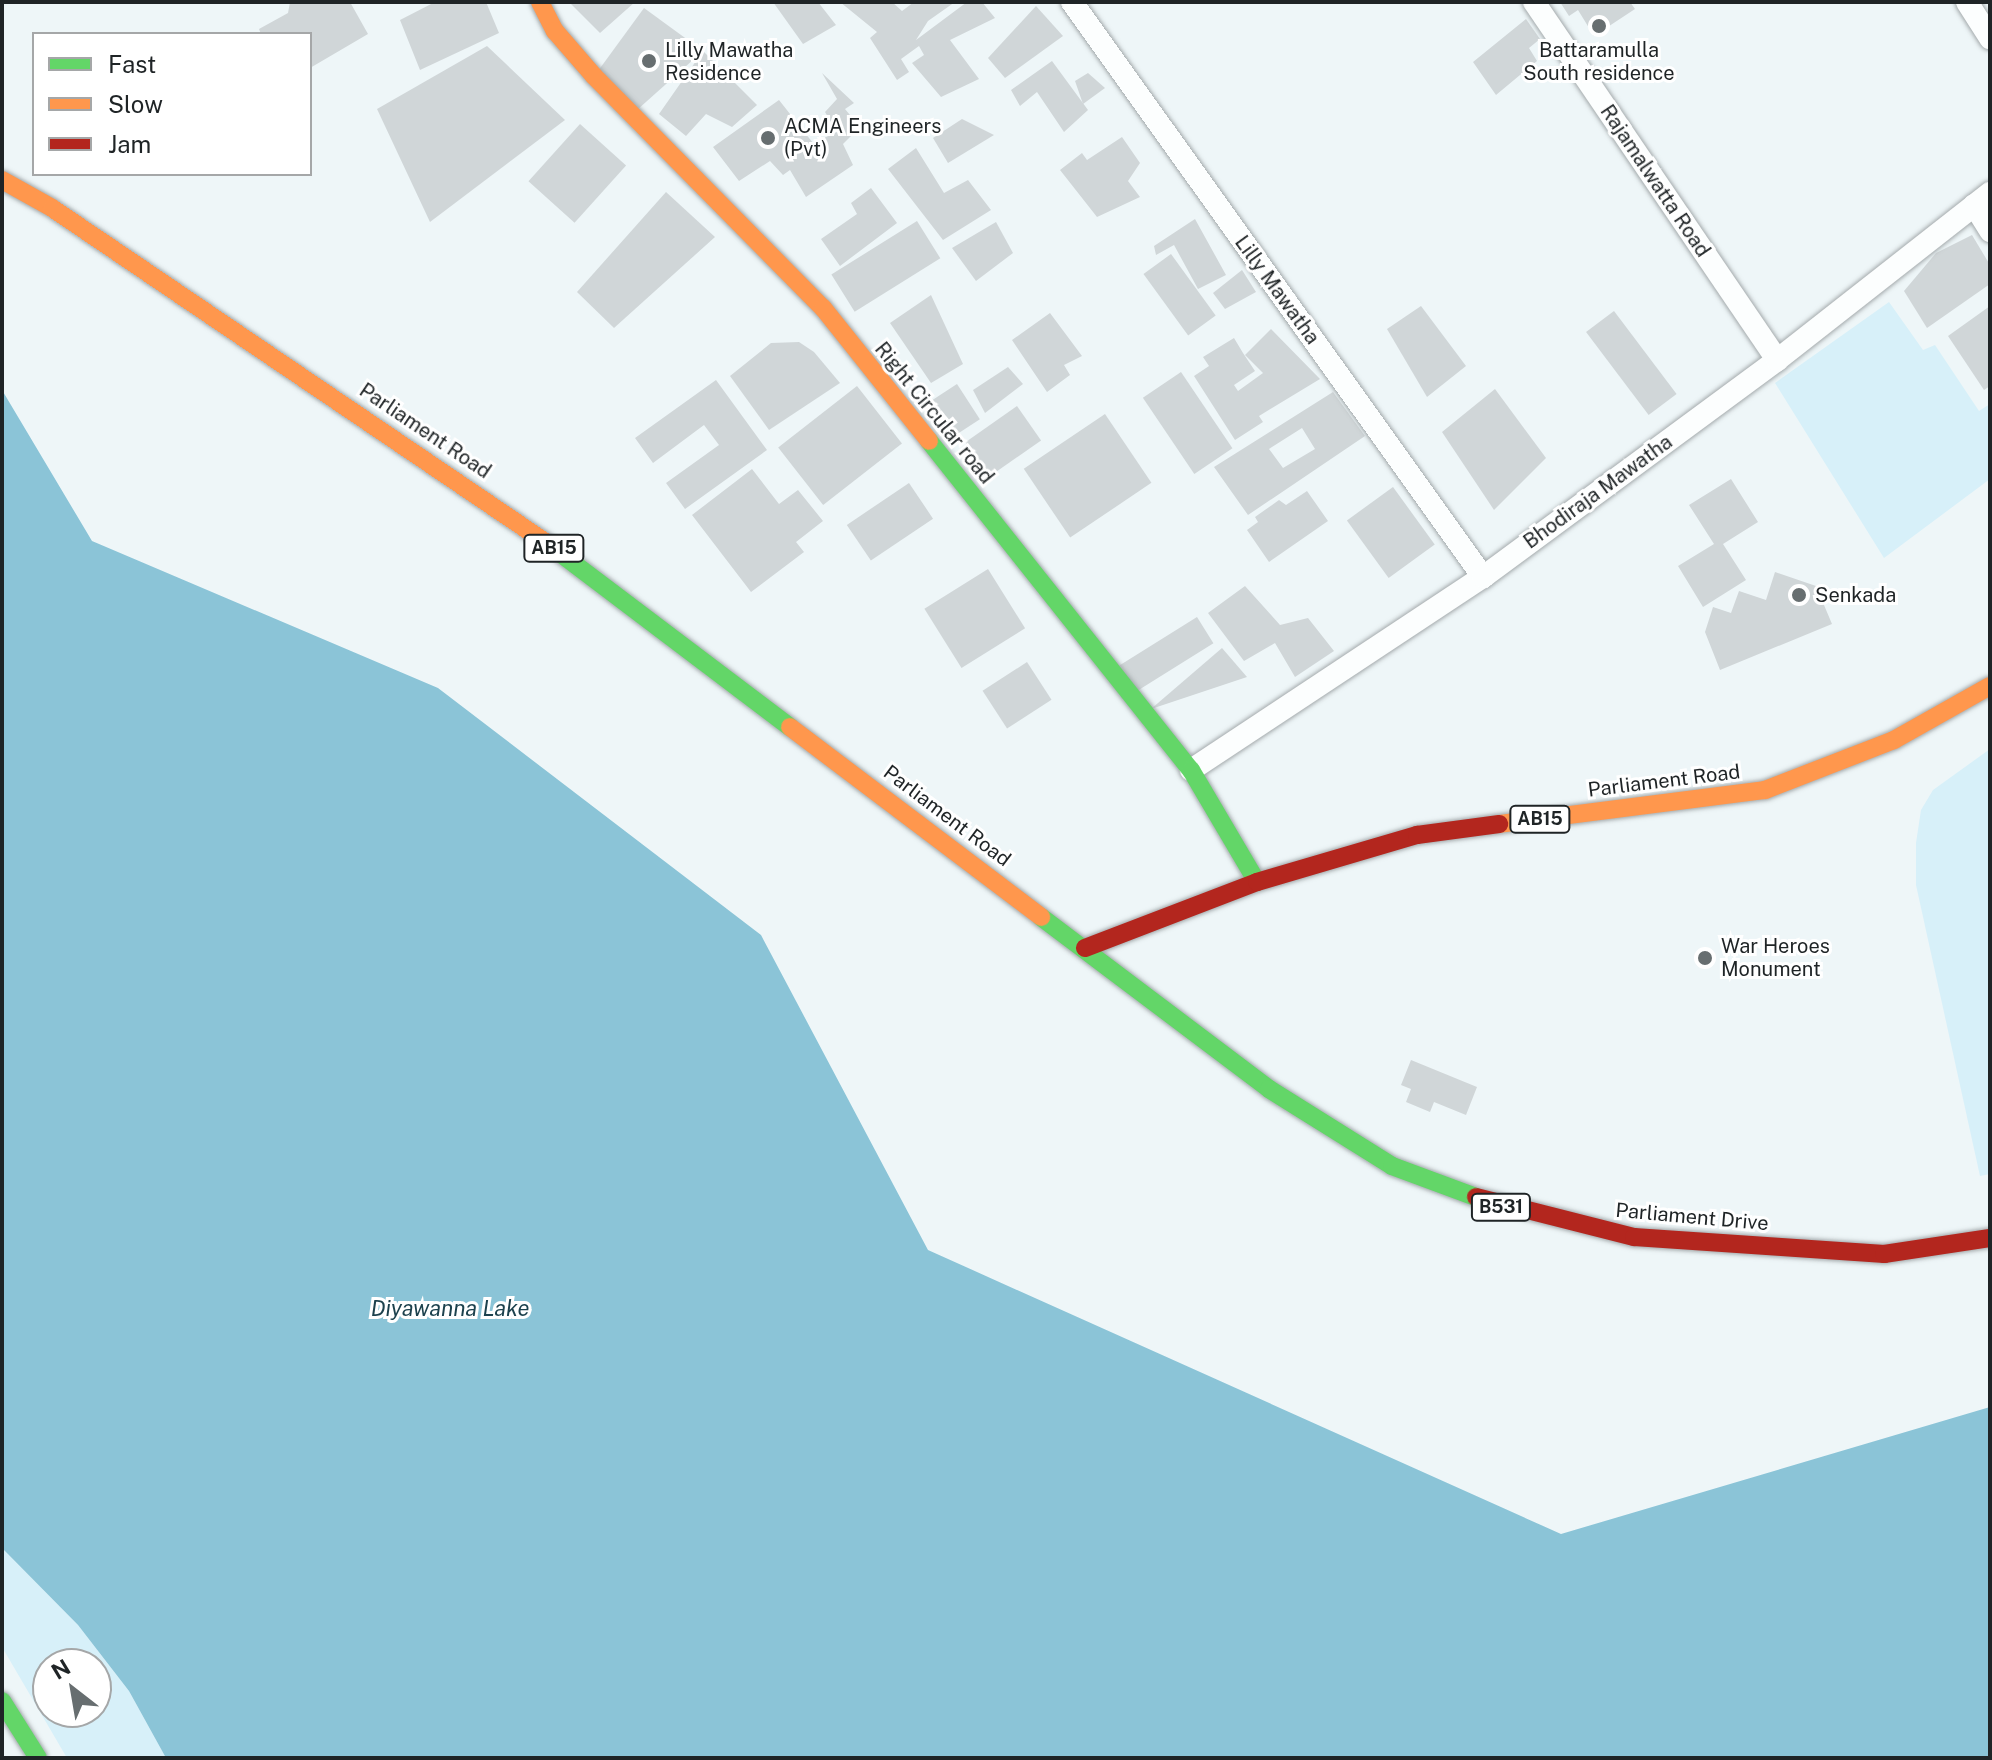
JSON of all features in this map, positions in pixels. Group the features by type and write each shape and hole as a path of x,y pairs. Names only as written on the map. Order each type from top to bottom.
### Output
{"main road":[{"name":"Right Circular road","path":"540,2 555,31 594,76 823,308 1191,770 1257,882"},
{"name":"Parliament Road","path":"2,180 52,208 497,505 1085,948 1257,882 1417,835 1765,790 1894,740 1990,686"},
{"name":"Parliament Drive","path":"1085,948 1269,1089 1379,1158 1501,1207 1634,1237 1884,1254 1990,1238"},
{"path":"2,1701 27,1754"}],"street":[{"name":"Lilly Mawatha","path":"1072,2 1483,577"},
{"name":"Rajamalwatta Road","path":"1534,2 1777,360"},
{"path":"1967,2 1990,38"},
{"name":"Bhodiraja Mawatha","path":"1191,770 1483,577 1777,360 1982,199"},
{"path":"1982,199 1990,231"}],"shaded area":[{"path":"1889,302 1923,350 1935,345 1979,411 1990,404 1990,479 1884,558 1775,383"},
{"path":"1990,749 1990,1174 1980,1176 1916,885 1916,843 1921,810 1933,790"},
{"path":"2,1548 78,1625 96,1648 32,1648 32,1698 2,1647"},
{"path":"112,1669 129,1691 166,1758 67,1758 49,1728 112,1728"}],"water":[{"name":"Diyawanna Lake","path":"2,390 92,541 438,688 761,935 928,1250 1561,1534 1990,1407 1990,1758 166,1758 129,1691 112,1669 112,1648 96,1648 78,1625 2,1548"}],"building":[{"path":"290,2 350,2 368,34 312,67 312,32 260,32 259,29 288,13"},
{"path":"435,2 486,2 499,33 420,70 400,20"},
{"path":"569,2 635,2 600,33"},
{"path":"773,2 818,2 836,25 803,44"},
{"path":"840,2 892,2 902,11 914,2 955,2 928,21 916,40 967,2 982,2 995,18 950,40 979,79 941,97 912,63 924,55 919,46 901,59 909,72 897,80 870,38 877,32"},
{"name":"Battaramulla South residence","path":"1560,2 1630,2 1635,9 1594,36 1578,10 1569,16"},
{"path":"1036,6 1063,36 1005,78 988,58"},
{"name":"Lilly Mawatha Residence","path":"644,8 703,51 637,110 598,71"},
{"path":"1526,19 1540,39 1529,48 1537,61 1496,95 1473,62"},
{"path":"487,46 565,120 430,222 377,109"},
{"path":"703,51 757,105 732,127 706,114 686,136 659,114"},
{"path":"1052,61 1088,110 1064,132 1037,92 1020,106 1011,90"},
{"name":"ACMA Engineers (Pvt)","path":"822,73 854,103 845,109 860,127 843,144 853,165 806,197 790,170 783,175 770,161 739,181 713,147 779,100 813,143 837,132 825,112 837,99"},
{"path":"1088,73 1105,88 1083,104 1075,81"},
{"path":"962,119 994,135 948,163 933,138"},
{"path":"580,124 626,165 575,223 528,181"},
{"path":"1122,137 1140,163 1128,181 1140,197 1097,217 1060,170 1082,153 1087,160"},
{"path":"916,148 944,193 968,180 991,210 943,240 888,169"},
{"path":"871,188 897,223 840,266 821,239 857,214 851,203"},
{"path":"666,192 715,237 614,328 577,292"},
{"path":"1195,219 1226,275 1198,289 1174,245 1156,255 1154,246"},
{"path":"917,221 940,258 855,312 831,275"},
{"path":"996,222 1013,253 976,281 952,248"},
{"path":"1972,235 1990,265 1990,284 1927,328 1904,291 1936,253"},
{"path":"1171,254 1216,315 1188,335 1143,274"},
{"path":"1242,270 1256,292 1225,309 1213,293"},
{"path":"931,295 963,364 931,383 890,323"},
{"path":"1421,306 1466,366 1427,397 1387,329"},
{"path":"1990,306 1990,386 1984,390 1948,336"},
{"path":"1614,311 1677,394 1649,415 1586,332"},
{"path":"1050,313 1082,356 1064,365 1070,375 1047,392 1012,340"},
{"path":"1271,329 1320,379 1259,416 1263,422 1235,440 1194,376 1209,366 1203,357 1234,338 1255,371 1234,385 1238,391 1263,373 1245,355"},
{"path":"799,342 814,352 840,383 769,430 730,376 771,343"},
{"path":"1008,367 1023,384 985,413 973,390"},
{"path":"1181,372 1232,448 1194,474 1143,398"},
{"path":"716,380 767,450 685,509 666,483 719,445 704,425 653,463 635,438"},
{"path":"957,384 980,419 949,439 926,404"},
{"path":"857,386 902,444 823,505 778,448"},
{"path":"1495,389 1546,458 1494,510 1442,432"},
{"path":"1333,392 1365,436 1248,515 1214,467","holes":["1302,428 1315,449 1283,468 1269,449"]},
{"path":"1017,406 1041,440 989,477 965,442"},
{"path":"1105,414 1151,483 1070,538 1024,469"},
{"path":"752,469 779,504 798,490 823,521 796,542 804,552 751,592 692,515"},
{"path":"1731,479 1758,522 1723,544 1746,580 1703,607 1678,566 1714,544 1689,505"},
{"path":"909,483 933,519 871,561 847,525"},
{"path":"1393,487 1435,544 1389,578 1347,521"},
{"path":"1307,491 1328,521 1269,562 1247,530 1258,522 1255,517 1279,500 1286,505"},
{"path":"988,569 1025,628 961,668 924,609"},
{"path":"1775,572 1816,586 1832,624 1720,670 1705,632 1713,607 1731,613 1739,591 1766,600"},
{"path":"1245,586 1280,625 1308,618 1334,651 1295,677 1275,643 1244,661 1208,613"},
{"path":"1197,617 1213,643 1135,692 1119,666"},
{"path":"1222,648 1247,677 1151,709"},
{"path":"1027,662 1052,700 1007,729 983,691"},
{"path":"1411,1060 1477,1087 1466,1115 1434,1102 1430,1112 1406,1102 1411,1089 1401,1085"}],"traffic: fast":[{"path":"929,441 1191,770 1257,882"},
{"path":"548,544 790,727"},
{"path":"1041,917 1269,1089 1392,1166 1476,1197"},
{"path":"2,1701 38,1758"}],"traffic: slow":[{"path":"540,2 555,31 594,76 823,308 929,441"},
{"path":"2,180 52,208 548,544"},
{"path":"1499,824 1765,790 1894,740 1990,686"},
{"path":"790,727 1041,917"}],"traffic: jam":[{"path":"1085,948 1257,882 1417,835 1499,824"},
{"path":"1476,1197 1634,1237 1884,1254 1990,1238"}],"place":[{"name":"Battaramulla South residence","path":"1599,26"},
{"name":"Lilly Mawatha Residence","path":"649,61"},
{"name":"ACMA Engineers (Pvt)","path":"768,138"},
{"name":"Senkada","path":"1799,595"},
{"name":"War Heroes Monument","path":"1705,958"}]}
